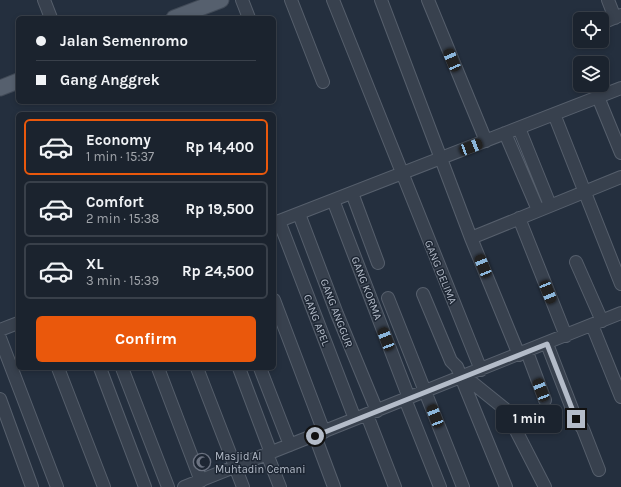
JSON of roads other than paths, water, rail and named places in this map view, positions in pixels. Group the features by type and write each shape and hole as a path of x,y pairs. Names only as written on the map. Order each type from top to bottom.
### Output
{"main road":[{"path":"179,16 221,0"},
{"path":"0,88 16,82"}],"street":[{"path":"44,0 50,16"},
{"path":"242,0 248,16"},
{"path":"292,0 323,82"},
{"name":"GANG DELIMA","path":"333,0 480,370"},
{"path":"381,0 471,238 545,400"},
{"path":"428,0 486,141"},
{"path":"608,0 618,16"},
{"path":"277,222 621,88"},
{"path":"598,97 621,153"},
{"path":"554,114 621,284"},
{"path":"519,128 550,205"},
{"path":"505,134 538,210"},
{"path":"471,238 621,177"},
{"path":"352,193 378,263"},
{"name":"GANG KORMA","path":"333,200 440,487"},
{"name":"GANG ANGGUR","path":"299,214 337,314 372,413 395,487"},
{"path":"519,218 566,336"},
{"name":"GANG APEL","path":"277,222 356,419"},
{"path":"576,262 621,397"},
{"path":"424,294 450,361 457,367 462,377 506,487"},
{"path":"388,298 463,487"},
{"path":"276,306 320,430 334,487"},
{"path":"184,487 290,446 320,430 372,413 621,314"},
{"path":"0,330 16,324"},
{"path":"0,338 57,487"},
{"path":"547,344 576,419 583,429 599,470"},
{"path":"59,370 104,487"},
{"path":"101,370 145,487"},
{"path":"123,370 168,487"},
{"path":"159,370 201,481"},
{"path":"198,370 242,487"},
{"path":"240,370 280,487"},
{"path":"261,370 290,446"},
{"path":"462,377 504,409 545,487"},
{"path":"0,399 32,487"}],"place":[{"name":"Masjid Al Muhtadin Cemani","path":"202,462"}]}
